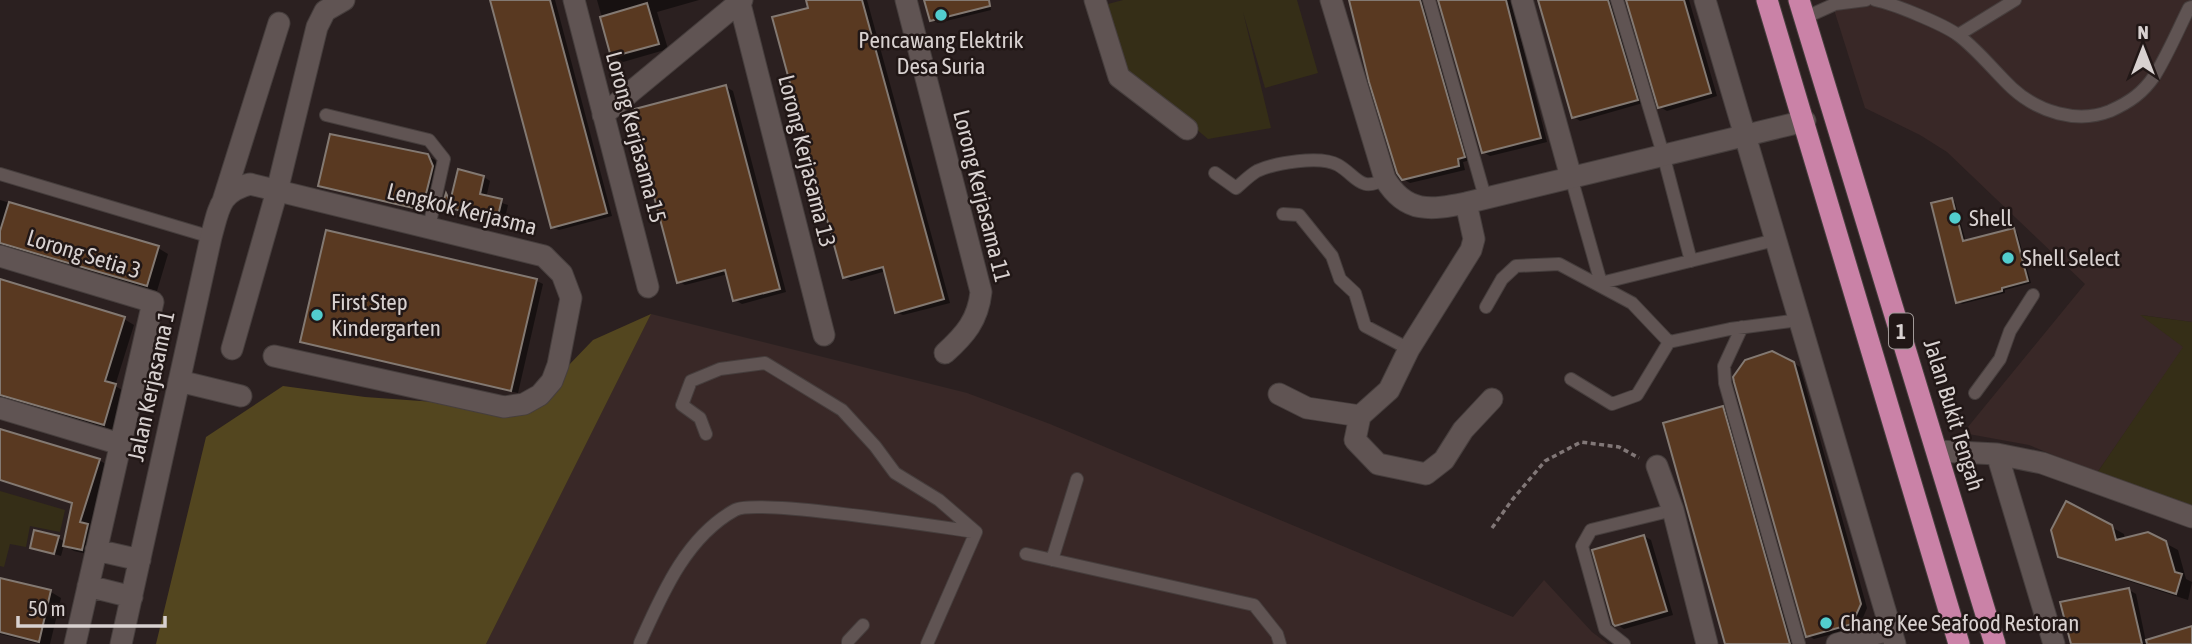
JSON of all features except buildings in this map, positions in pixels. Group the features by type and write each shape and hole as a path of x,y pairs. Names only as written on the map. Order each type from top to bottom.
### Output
{"highway":[{"name":"1","path":"1767,0 1959,644"},
{"name":"Jalan Bukit Tengah","path":"1802,9 1995,644"}],"street":[{"path":"232,349 277,191 317,27 325,11 344,0"},
{"name":"Lorong Kerjasama 15","path":"573,0 648,287"},
{"name":"Lorong Kerjasama 11","path":"906,0 981,292 974,322 965,335 945,353"},
{"path":"1094,0 1119,77 1187,129"},
{"path":"1331,0 1385,179 1399,197 1427,209 1476,200 1805,121"},
{"path":"1522,0 1571,177"},
{"path":"1705,0 1892,637 1836,644"},
{"path":"603,116 740,1"},
{"name":"Lorong Kerjasama 13","path":"740,1 824,335"},
{"name":"Jalan Kerjasama 1","path":"121,644 211,237 279,23"},
{"path":"223,201 227,194 237,187 250,184 277,191"},
{"name":"Lengkok Kerjasma","path":"274,356 505,407 524,404 540,395 552,382 558,365 571,298 562,274 544,256 277,191"},
{"path":"1476,200 1471,250 1409,349 1389,390 1360,416 1355,440 1378,464 1426,474 1444,460 1463,430 1492,399"},
{"name":"Lorong Setia 3","path":"0,256 153,302 120,444"},
{"path":"179,382 241,396"},
{"path":"1279,394 1307,408 1360,416"},
{"path":"0,408 120,444 75,644"},
{"path":"1938,451 1997,454 2042,463 2192,517"},
{"path":"1997,454 2054,644"},
{"path":"1657,466 1673,510 1707,644"},
{"path":"96,551 140,559"},
{"path":"88,586 132,597"}],"lane":[{"path":"1429,0 1476,200"},
{"path":"1617,0 1663,154 1691,261"},
{"path":"1802,9 1866,0"},
{"path":"1875,0 1889,3 1958,35 2015,90 2036,105 2059,114 2082,118 2132,102 2154,76 2189,5"},
{"path":"1958,35 2015,0"},
{"path":"326,116 429,140 444,159 429,227"},
{"path":"1215,173 1236,188 1256,172 1283,163 1316,161 1338,165 1358,182 1368,185 1385,179"},
{"path":"0,174 211,237"},
{"path":"1571,177 1601,283 1775,240"},
{"path":"1283,214 1298,215 1332,256 1340,279 1355,293 1365,326 1409,349"},
{"path":"1486,307 1502,279 1516,266 1559,264 1632,303 1669,342"},
{"path":"1975,393 2000,359 2010,331 2033,295"},
{"path":"1571,379 1612,404 1637,395 1669,342 1742,327 1799,320"},
{"path":"1742,327 1724,366 1725,383 1799,644"},
{"path":"706,434 700,418 682,405 691,381 720,369 765,363 842,410 876,446 895,473 939,499 976,532"},
{"path":"1052,560 1077,480"},
{"path":"640,643 660,598 701,534 738,508 786,508 976,532"},
{"path":"1624,644 1605,629 1582,546 1591,530 1673,510"},
{"path":"927,644 976,532"},
{"path":"1026,554 1254,605 1277,634 1280,644"},
{"path":"848,644 863,625"}],"path":[{"path":"1492,528 1545,461 1581,442 1619,447 1657,466"}],"shaded area":[{"path":"1123,0 1297,0 1318,73 1265,88 1243,12 1271,128 1208,139 1126,70 1108,4"},
{"path":"1831,0 2192,0 2192,322 2141,315 2184,347 2097,473 2029,445 1963,433 2085,284 1947,152 1920,135 1865,108"},
{"path":"651,314 967,393 1050,424 1513,617 1544,580 1592,632 1608,644 486,644"},
{"path":"651,314 486,644 156,644 206,437 283,386 365,397 505,407 540,395 593,340"},
{"path":"2140,315 2192,322 2192,505 2097,473 2183,347"},
{"path":"0,491 65,510 60,532 30,526 26,547 10,544 4,567 0,566"}],"place":[{"name":"Pencawang Elektrik Desa Suria","path":"941,15"},
{"name":"Shell","path":"1955,218"},
{"name":"Shell Select","path":"2008,258"},
{"name":"First Step Kindergarten","path":"317,315"},
{"name":"Chang Kee Seafood Restoran","path":"1826,623"}]}
